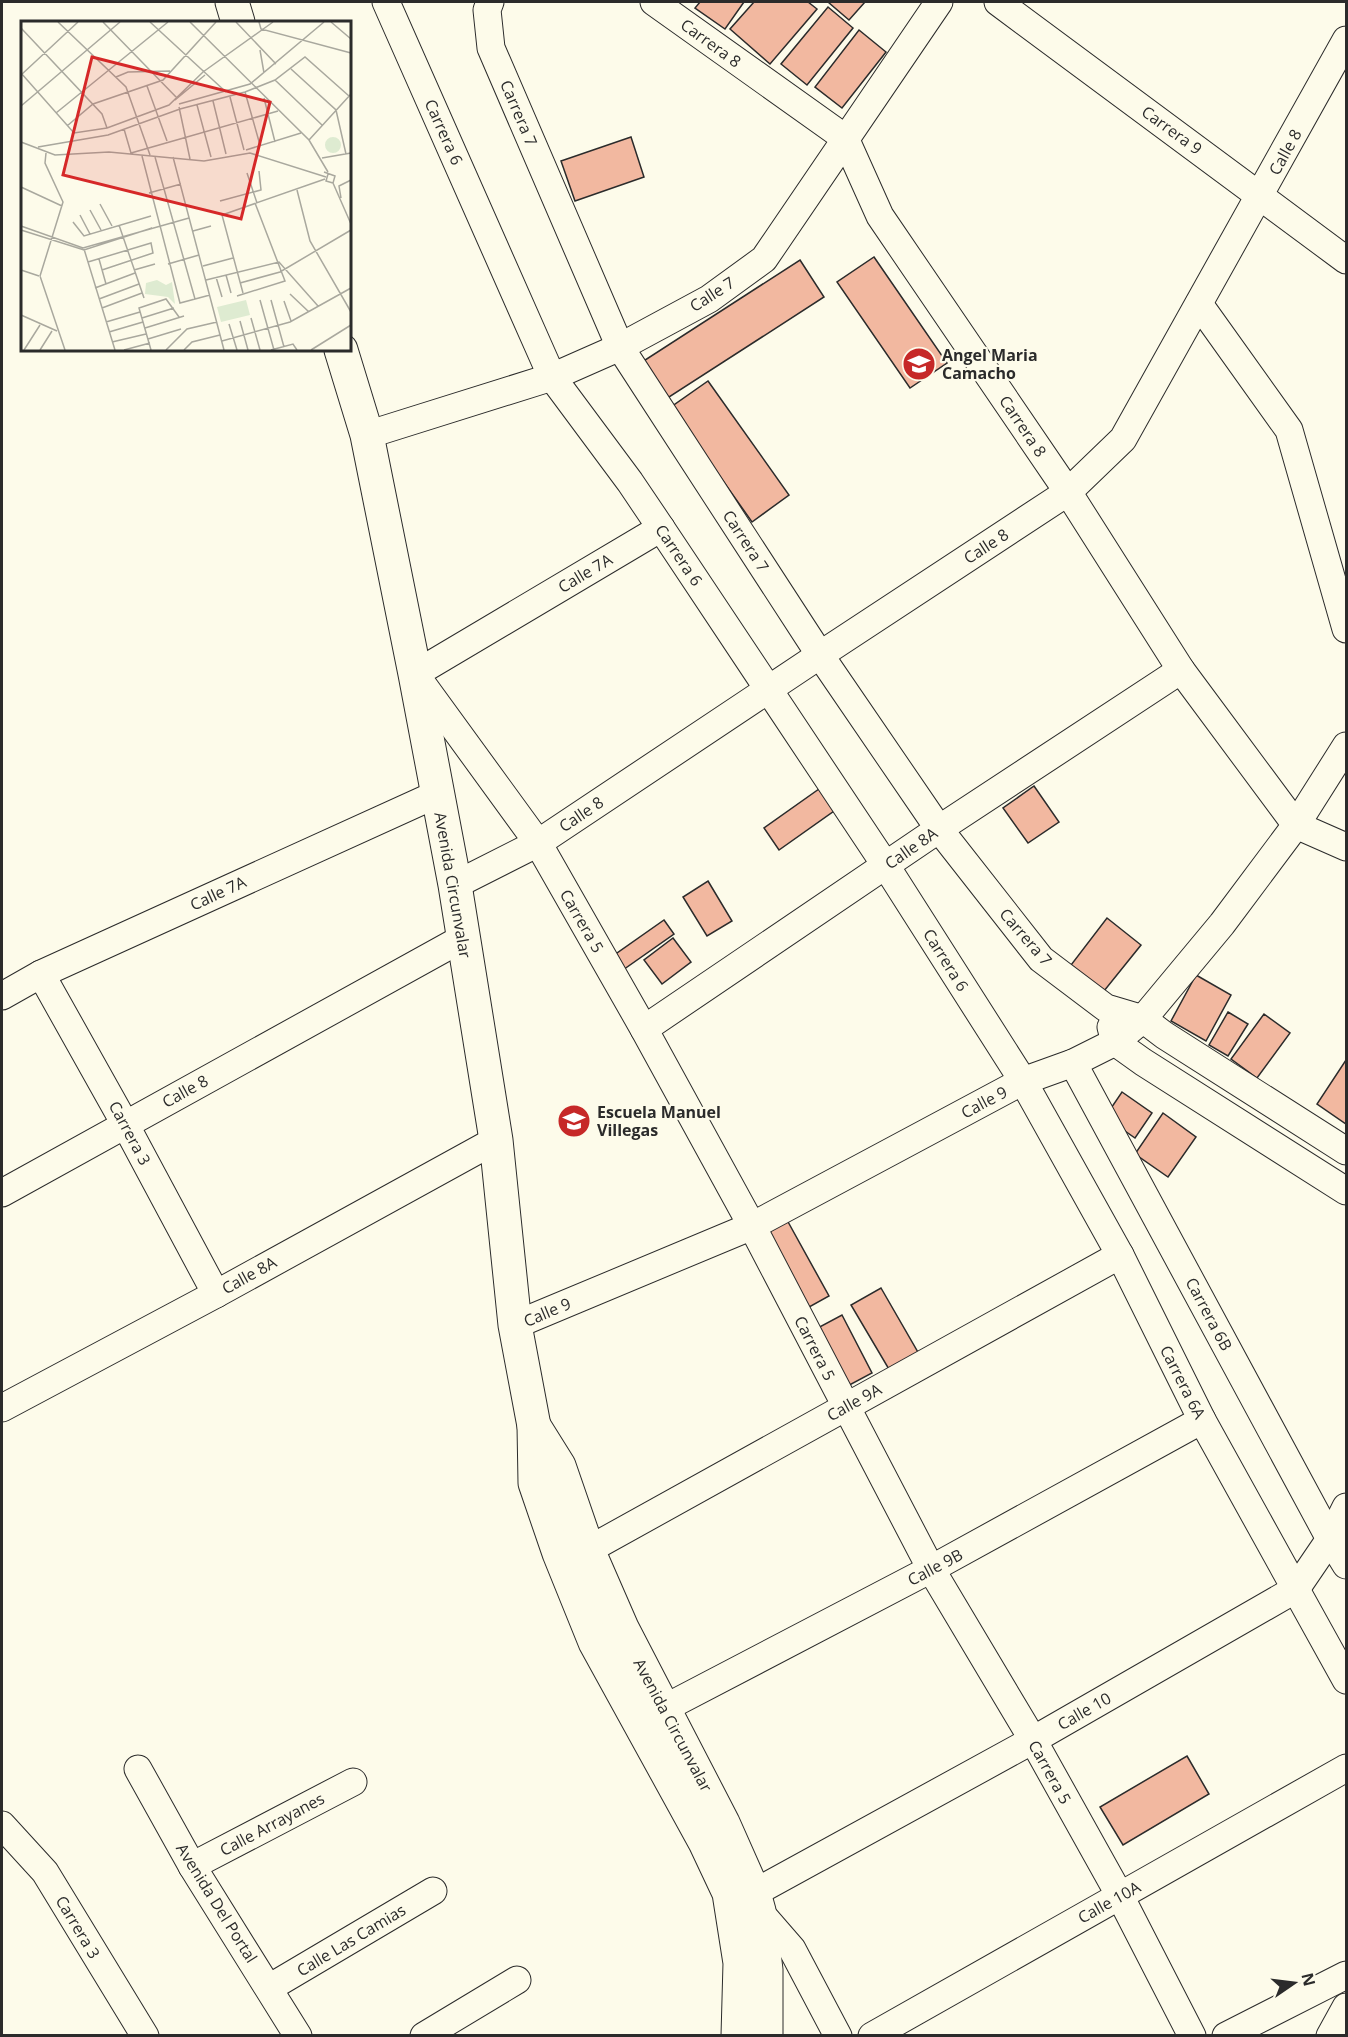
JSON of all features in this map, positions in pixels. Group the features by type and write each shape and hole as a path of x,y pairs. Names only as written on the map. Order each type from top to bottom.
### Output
{"main road":[{"path":"232,2 238,21"},
{"name":"Avenida Circunvalar","path":"341,351 368,435 455,885 496,1140 515,1325 534,1426 535,1483 559,1553 595,1642 705,1842 729,1893 740,1963 738,2036"},
{"name":"Avenida Circunvalar","path":"534,1426 559,1466 588,1550 622,1628 723,1823 757,1902 766,1970 766,2036"}],"street":[{"name":"Carrera 6","path":"386,2 552,377 661,528 886,866 1023,1081"},
{"name":"Carrera 8","path":"654,2 845,138 880,216 1068,492 1181,670 1296,825"},
{"name":"Calle 7","path":"368,435 552,377 620,347 709,299 764,259 939,2"},
{"name":"Carrera 9","path":"998,2 1347,260"},
{"name":"Carrera 7","path":"488,6 492,48 620,347 820,655 939,829 1041,959 1106,1008 1143,1019 1347,1150"},
{"name":"Calle 8","path":"455,885 538,843 1068,492 1123,439 1347,40"},
{"path":"1199,304 1289,430 1347,629"},
{"name":"Calle 7A","path":"415,674 661,528"},
{"name":"Calle 8A","path":"644,1029 939,829 1181,670"},
{"name":"Carrera 5","path":"415,674 538,843 644,1029 752,1226 931,1569 1033,1740 1120,1896 1192,2036"},
{"name":"Calle 9","path":"515,1325 752,1226 1023,1081 1073,1063 1115,1042 1143,1019 1222,924 1296,825 1347,746"},
{"name":"Calle 7A","path":"2,996 41,974 437,794"},
{"path":"1296,825 1347,847"},
{"name":"Calle 8","path":"2,1193 463,938"},
{"name":"Carrera 3","path":"41,974 216,1294"},
{"path":"1106,1008 1115,1042 1347,1191"},
{"name":"Carrera 6B","path":"1073,1063 1330,1539 1347,1565"},
{"name":"Carrera 6A","path":"1023,1081 1120,1255 1202,1420 1347,1680"},
{"name":"Calle 8A","path":"2,1408 216,1294 496,1140"},
{"name":"Calle 9A","path":"588,1550 1120,1255"},
{"name":"Calle 9B","path":"664,1708 931,1569 1202,1420"},
{"name":"Calle 10","path":"757,1902 1296,1589 1330,1539 1347,1507"},
{"name":"Calle 10A","path":"872,2036 1347,1768"},
{"name":"Avenida Del Portal","path":"138,1769 192,1866 298,2036"},
{"name":"Calle Arrayanes","path":"192,1866 353,1782"},
{"name":"Carrera 3","path":"2,1825 45,1872 145,2036"},
{"name":"Calle Las Camias","path":"269,1988 433,1891"},
{"path":"757,1902 792,1949 838,2036"},
{"path":"1226,2036 1347,1975"},
{"path":"424,2036 517,1980"},
{"path":"1330,2036 1347,2007"}],"building":[{"path":"700,2 744,2 725,29 695,8"},
{"path":"754,2 808,2 817,9 770,64 730,29"},
{"path":"828,2 865,2 849,20"},
{"path":"828,7 853,28 807,85 781,64"},
{"path":"859,30 886,52 842,108 815,87"},
{"path":"631,137 644,177 575,201 561,161"},
{"path":"874,257 947,363 910,388 837,282"},
{"path":"800,260 824,297 666,399 642,362"},
{"path":"708,381 789,495 752,522 671,407"},
{"path":"1034,786 1059,822 1028,843 1003,808"},
{"path":"819,789 834,811 779,850 764,828"},
{"path":"708,881 732,921 707,936 683,897"},
{"path":"1107,918 1141,945 1104,991 1071,965"},
{"path":"664,920 674,934 620,972 610,958"},
{"path":"673,938 691,962 662,984 644,960"},
{"path":"1196,975 1231,995 1206,1041 1171,1021"},
{"path":"1228,1012 1248,1024 1228,1056 1209,1045"},
{"path":"1264,1014 1290,1033 1257,1078 1231,1059"},
{"path":"1346,1060 1346,1124 1317,1104"},
{"path":"1122,1092 1152,1113 1135,1138 1105,1117"},
{"path":"1163,1113 1196,1137 1168,1177 1135,1154"},
{"path":"787,1220 829,1296 802,1311 761,1235"},
{"path":"881,1288 919,1354 890,1371 851,1305"},
{"path":"842,1315 872,1373 842,1389 812,1331"},
{"path":"1187,1756 1209,1794 1123,1845 1100,1807"}],"place":[{"name":"Angel Maria Camacho","path":"919,364"},
{"name":"Escuela Manuel Villegas","path":"574,1121"}]}
